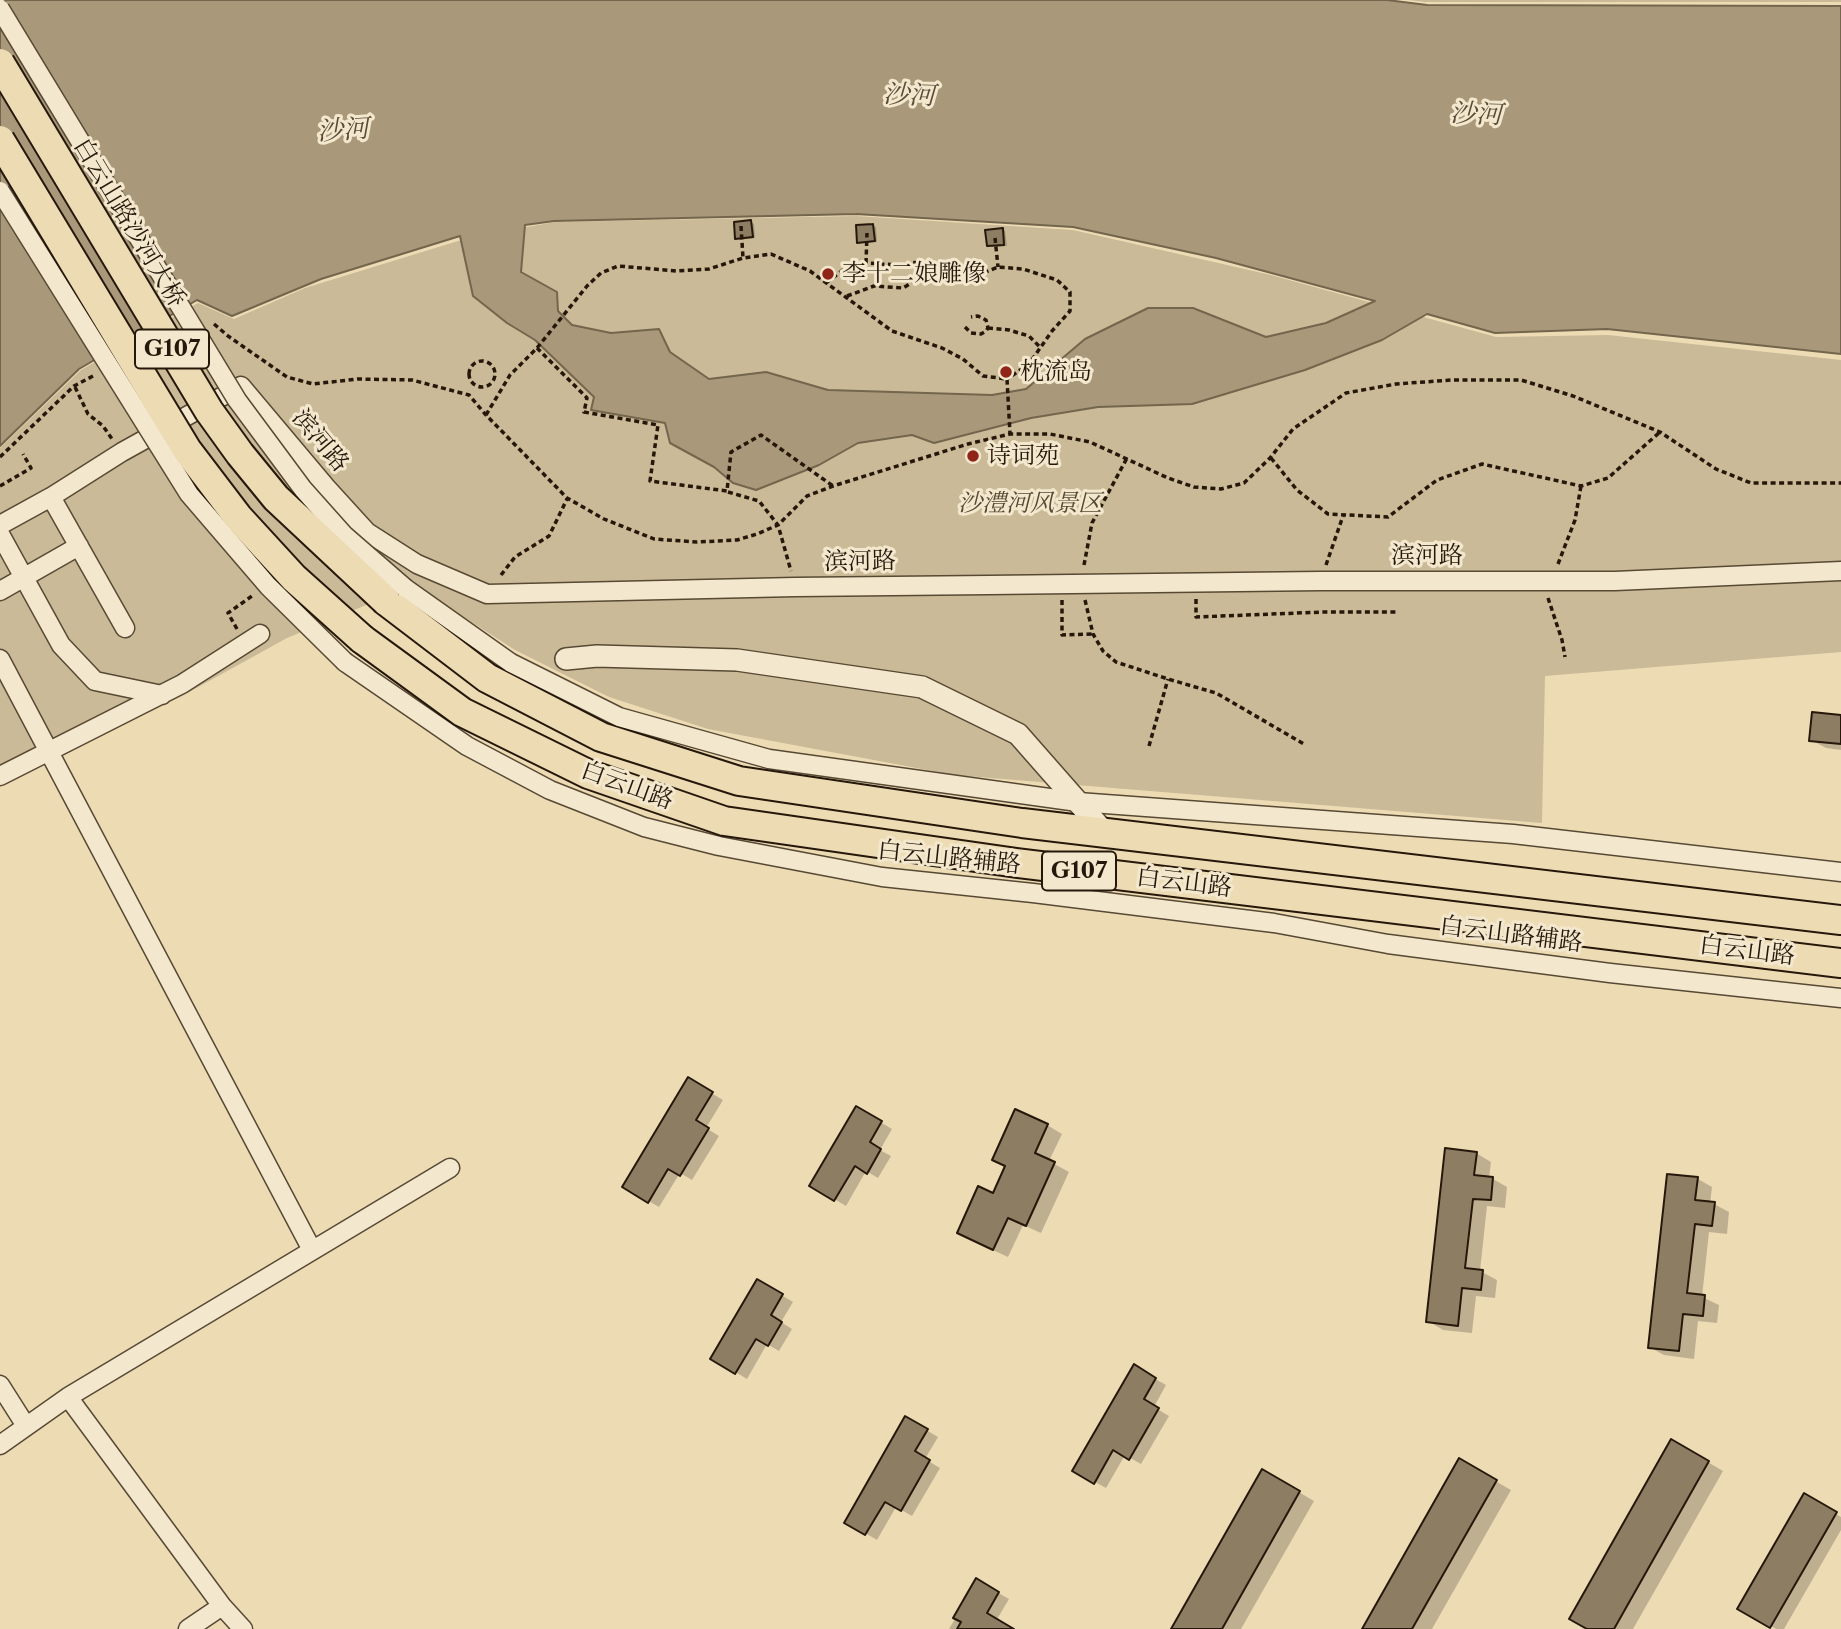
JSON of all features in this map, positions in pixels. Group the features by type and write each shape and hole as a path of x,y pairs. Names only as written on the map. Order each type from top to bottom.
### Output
{"highway":[{"name":"白云山路沙河大桥","path":"0,63 209,411 240,454 276,498 396,595"},
{"name":"白云山路","path":"0,140 187,450 238,517 294,578 362,639 463,712 588,774 724,821 1031,865 1841,962"},
{"name":"白云山路","path":"396,595 487,678 601,737 739,781 1022,823 1841,920"}],"street":[{"name":"白云山路沙河大桥","path":"0,9 237,400 303,489 396,595"},
{"path":"0,191 189,494 268,586"},
{"name":"滨河路","path":"0,525 51,498 122,452 241,386 367,532 417,564 487,594 794,587 1321,581 1615,581 1841,571"},
{"path":"51,498 125,628"},
{"path":"0,534 61,645 95,681 162,695"},
{"path":"0,591 79,546"},
{"name":"白云山路辅路","path":"268,586 345,662 467,746 550,790 644,827 719,846 882,877 1033,892 1274,923 1388,944 1610,973 1841,998"},
{"path":"396,595 511,663 619,717 769,759 1079,802 1513,834 1841,873"},
{"path":"0,776 162,695 260,634"},
{"path":"566,659 597,656 737,660 922,687 1018,734 1105,833"},
{"path":"0,659 312,1250"},
{"path":"0,1444 68,1397 450,1168"},
{"path":"0,1385 26,1426"},
{"path":"68,1397 222,1606 243,1629"},
{"path":"188,1629 222,1606"}],"path":[{"path":"741,226 743,258"},
{"path":"866,233 866,263"},
{"path":"995,238 998,267"},
{"path":"486,415 510,375 537,348 587,286 601,273 618,267 676,271 709,269 743,258 771,254 810,271 892,331 942,348 964,359 983,376 1007,379 1030,364 1052,331 1070,311 1070,292 1057,280 1023,268 998,267 981,274 945,268 926,274 903,288 874,286 846,297"},
{"path":"826,284 848,267 866,263 898,265 919,262 928,265 934,272"},
{"path":"971,317 978,316 986,320 988,328"},
{"path":"210,320 228,336 287,377 313,384 358,379 412,380 468,395 567,498 604,519 654,539 697,542 737,540 778,525 807,496 968,444 1010,434 1050,434 1090,442 1168,478 1194,487 1221,489 1244,483 1270,458 1293,429 1346,393 1396,384 1451,380 1521,380 1573,396 1660,432 1716,469 1751,483 1841,483"},
{"path":"965,327 971,334 981,334 988,328 1009,330 1029,336 1041,348"},
{"path":"537,348 587,398 584,412 658,425 650,481 727,491 759,501 778,525 794,587"},
{"path":"479,362 487,363 493,368 494,380 484,387 476,386 469,376 471,367 479,362"},
{"path":"0,457 75,386 97,373"},
{"path":"1007,379 1010,434"},
{"path":"494,380 505,384"},
{"path":"75,386 88,414 103,426 122,452"},
{"path":"1270,458 1297,490 1328,514 1388,517 1437,480 1482,464 1581,486 1608,478 1660,432"},
{"path":"727,491 731,452 761,435 833,486"},
{"path":"0,486 32,468 23,454"},
{"path":"1126,458 1091,523 1081,584 1093,634 1103,651 1116,662 1216,693 1304,744"},
{"path":"487,594 515,557 549,536 567,498"},
{"path":"1196,583 1196,617 1324,611 1396,612"},
{"path":"1062,584 1062,635 1093,634"},
{"path":"244,644 228,612 268,586"},
{"path":"1149,746 1168,680"}],"green space":[{"path":"1409,0 1841,0 1841,2 1425,2"},
{"name":"沙澧河风景区","path":"856,216 1073,230 1271,275 1496,337 1608,335 1841,360 1841,652 1545,676 1542,823 954,775 708,729 609,697 515,650 414,585 287,638 182,696 0,786 0,448 81,370 198,303 234,319 305,288 471,237 555,222"}],"water":[{"name":"沙河","path":"7,0 1387,0 1427,5 1841,6 1841,354 1607,329 1495,333 1427,314 1382,340 1305,370 1192,404 1098,407 1031,418 934,443 912,435 858,443 819,465 756,490 733,483 714,467 670,443 665,423 591,410 594,397 535,340 507,323 473,296 460,236 321,279 232,316 197,300 79,369 0,446 0,4","holes":["856,214 1073,227 1216,258 1375,301 1326,323 1266,337 1193,308 1148,308 1085,339 1026,389 992,395 828,390 766,372 709,379 670,352 659,329 611,333 572,325 558,311 557,292 521,272 525,225 554,221"]}],"building":[{"path":"751,220 753,237 735,239 734,222"},
{"path":"873,224 875,241 857,243 856,225"},
{"path":"1003,228 1004,245 987,246 985,230"},
{"path":"1812,712 1841,715 1841,744 1809,741"},
{"path":"688,1077 713,1092 696,1120 709,1128 680,1176 668,1169 648,1203 622,1187"},
{"path":"856,1106 882,1121 870,1142 881,1149 867,1174 855,1166 834,1201 809,1186"},
{"path":"1015,1109 1048,1124 1035,1153 1055,1162 1026,1226 1008,1218 993,1250 957,1233 978,1186 993,1193 1005,1166 992,1160"},
{"path":"1445,1148 1477,1152 1474,1175 1493,1177 1491,1200 1473,1199 1465,1268 1483,1270 1481,1290 1462,1288 1458,1326 1426,1322"},
{"path":"1667,1174 1698,1177 1695,1200 1715,1202 1712,1226 1695,1224 1687,1293 1705,1295 1703,1316 1683,1314 1679,1351 1648,1348"},
{"path":"757,1279 783,1294 771,1315 782,1322 768,1346 756,1339 735,1374 710,1359"},
{"path":"1134,1364 1156,1378 1144,1399 1159,1408 1129,1460 1113,1450 1094,1484 1072,1471"},
{"path":"905,1416 928,1429 915,1451 930,1460 901,1511 885,1502 865,1535 844,1523"},
{"path":"1671,1439 1709,1461 1614,1629 1587,1629 1569,1619"},
{"path":"1459,1458 1497,1480 1412,1629 1362,1629"},
{"path":"1262,1469 1300,1491 1222,1629 1171,1629"},
{"path":"1804,1493 1837,1512 1770,1628 1737,1609"},
{"path":"976,1578 999,1592 987,1613 1014,1629 957,1629 961,1622 953,1618"}],"place":[{"name":"李十二娘雕像","path":"828,274"},
{"name":"枕流岛","path":"1006,372"},
{"name":"诗词苑","path":"973,456"}]}
